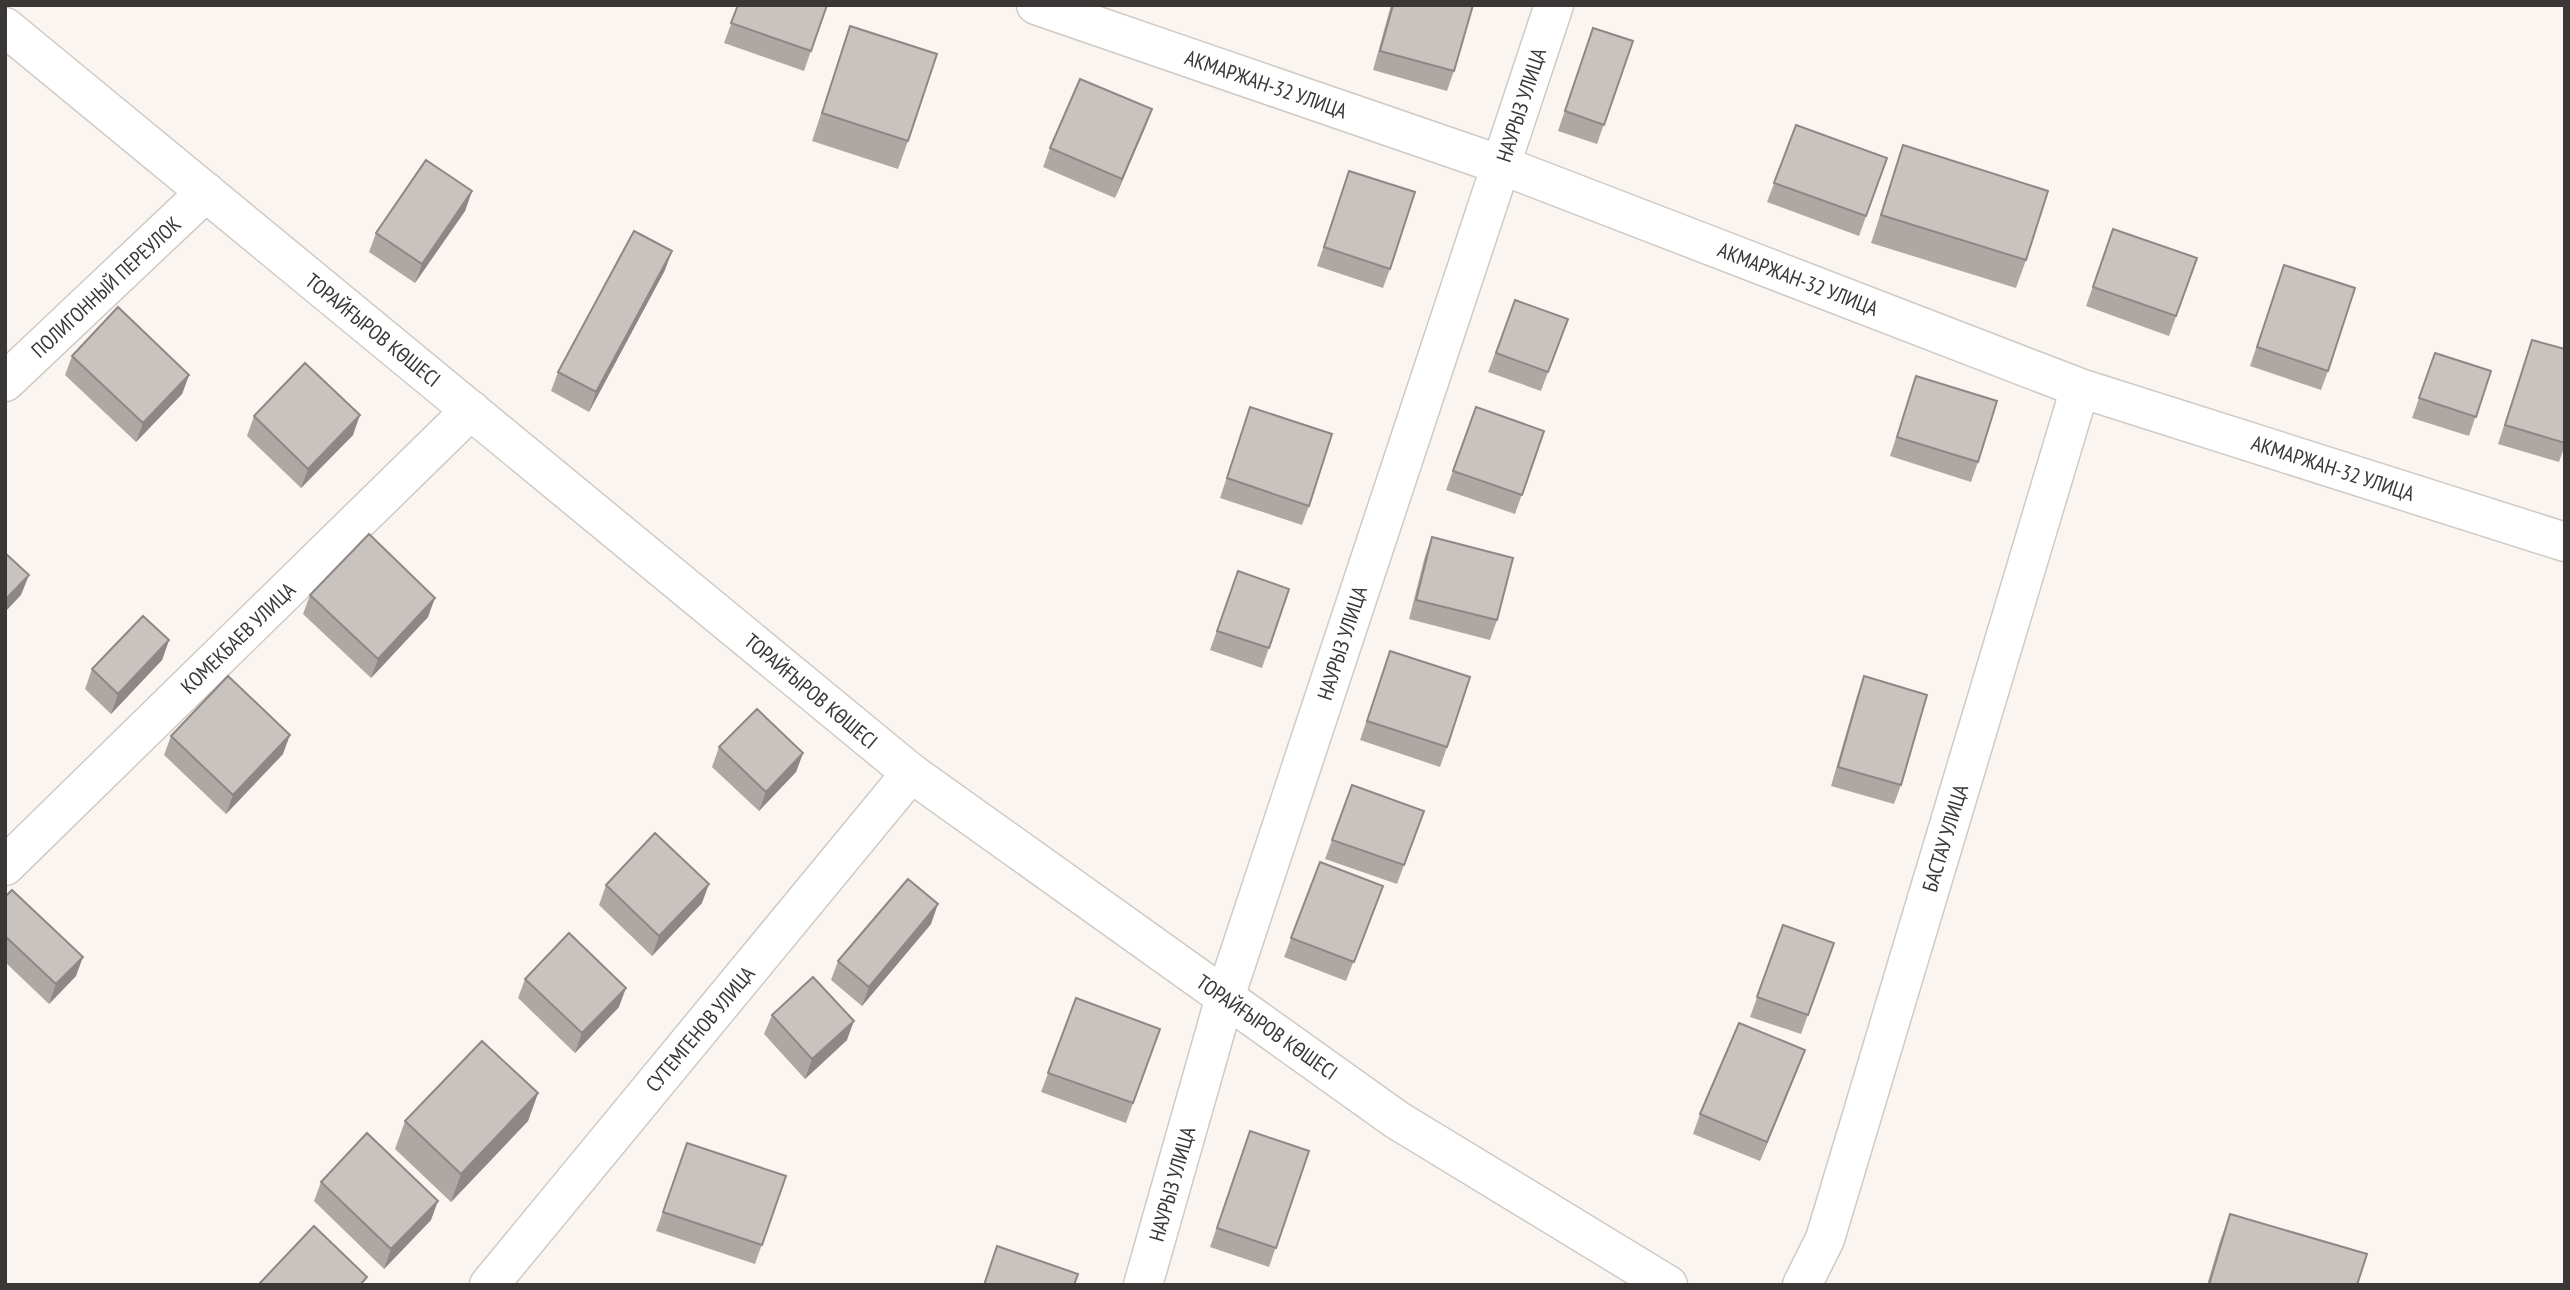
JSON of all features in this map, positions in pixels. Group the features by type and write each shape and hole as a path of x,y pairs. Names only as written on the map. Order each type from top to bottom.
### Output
{"street":[{"name":"АКМАРЖАН-32 УЛИЦА","path":"1036,5 1502,164 2080,388 2565,542"},
{"name":"НАУРЫЗ УЛИЦА","path":"1143,1285 1225,997 1554,5"},
{"name":"ТОРАЙҒЫРОВ КӨШЕСІ","path":"5,27 911,773 1397,1120 1668,1285"},
{"name":"ПОЛИГОННЫЙ ПЕРЕУЛОК","path":"5,382 206,192"},
{"name":"БАСТАУ УЛИЦА","path":"1802,1285 1825,1239 2080,388"},
{"name":"КОМЕКБАЕВ УЛИЦА","path":"5,866 471,410"},
{"name":"СУТЕМГЕНОВ УЛИЦА","path":"489,1285 911,773"}],"building":[{"path":"738,5 827,5 811,51 731,23"},
{"path":"1393,5 1473,5 1454,71 1380,51"},
{"path":"850,26 937,54 908,141 822,113"},
{"path":"1593,28 1633,41 1604,125 1565,111"},
{"path":"1080,79 1152,109 1122,179 1050,148"},
{"path":"1796,125 1887,158 1866,216 1774,183"},
{"path":"1903,145 2048,191 2026,260 1881,215"},
{"path":"426,160 472,191 422,264 376,233"},
{"path":"1349,171 1415,192 1390,269 1324,247"},
{"path":"2113,229 2197,258 2176,316 2093,287"},
{"path":"634,231 672,251 596,392 558,372"},
{"path":"2284,265 2355,288 2328,371 2257,347"},
{"path":"1515,300 1568,319 1548,372 1496,353"},
{"path":"118,307 189,375 143,423 72,356"},
{"path":"2532,340 2565,349 2565,443 2505,425"},
{"path":"2435,353 2491,371 2476,417 2419,398"},
{"path":"305,363 360,415 308,469 254,416"},
{"path":"1916,376 1997,401 1978,462 1897,437"},
{"path":"1250,407 1332,434 1309,506 1227,478"},
{"path":"1476,407 1544,431 1522,495 1453,471"},
{"path":"369,534 435,598 378,659 310,595"},
{"path":"1432,537 1513,558 1497,620 1416,600"},
{"path":"5,553 29,575 5,600"},
{"path":"1238,571 1289,589 1269,648 1217,631"},
{"path":"143,616 169,640 118,694 92,669"},
{"path":"1390,651 1470,677 1447,747 1367,721"},
{"path":"228,676 290,735 233,795 171,736"},
{"path":"1864,676 1927,695 1901,785 1838,767"},
{"path":"757,709 803,753 766,792 719,747"},
{"path":"1352,785 1424,811 1404,865 1332,840"},
{"path":"655,833 709,884 659,936 606,885"},
{"path":"1320,862 1383,886 1354,962 1291,938"},
{"path":"908,879 938,904 869,987 838,961"},
{"path":"12,890 83,957 56,984 5,936 5,897"},
{"path":"1783,925 1834,943 1808,1015 1757,997"},
{"path":"569,933 626,988 582,1033 525,979"},
{"path":"813,977 854,1021 812,1059 772,1015"},
{"path":"1076,998 1160,1029 1133,1103 1048,1073"},
{"path":"1739,1023 1805,1050 1767,1142 1700,1114"},
{"path":"482,1041 538,1093 461,1174 405,1121"},
{"path":"1250,1131 1309,1151 1276,1248 1217,1228"},
{"path":"367,1133 438,1201 391,1249 321,1182"},
{"path":"687,1143 786,1176 762,1245 663,1212"},
{"path":"2230,1214 2367,1254 2357,1285 2209,1285"},
{"path":"314,1226 367,1277 360,1285 262,1285 260,1283"},
{"path":"997,1246 1078,1274 1074,1285 984,1285"}]}
